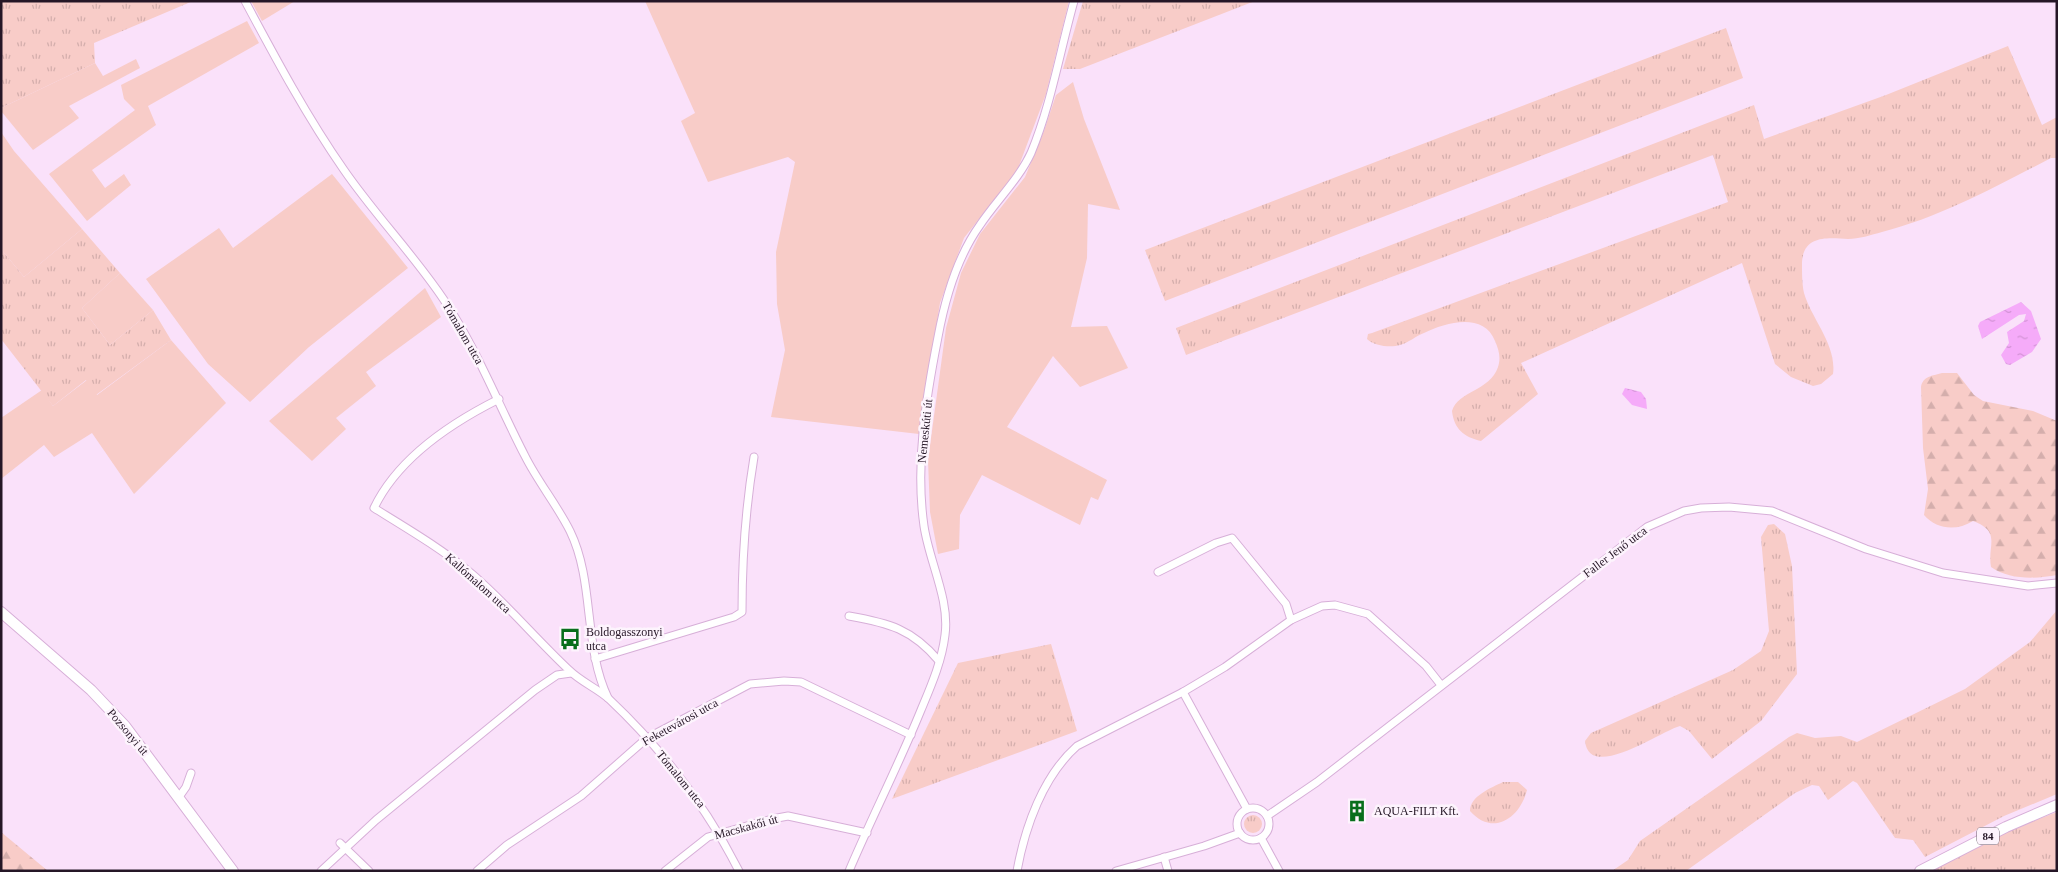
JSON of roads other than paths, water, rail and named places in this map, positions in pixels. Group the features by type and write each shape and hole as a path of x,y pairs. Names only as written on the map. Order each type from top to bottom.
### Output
{"main road":[{"name":"Pozsonyi út","path":"1,612 48,651 98,697 125,726 233,871"},
{"name":"84","path":"1920,871 1997,831 2057,805"}],"street":[{"name":"Tómalom utca","path":"245,1 296,96 345,170 444,300 499,398 525,457 574,540 581,567 595,659 601,684 608,698"},
{"name":"Nemeskúti út","path":"849,871 911,735 939,661 945,636 945,615 930,560 924,527 921,481 923,436 938,335 964,250 978,226 1021,170 1030,153 1053,86 1058,59 1074,1"},
{"name":"Kallómalom utca","path":"499,398 458,421 411,460 388,485 374,508 444,552 473,575 571,672"},
{"path":"595,659 734,617 742,612 741,564 744,517 754,457"},
{"name":"Faller Jenő utca","path":"1267,816 1310,787 1647,527 1684,510 1729,507 1772,511 1866,550 1938,572 2028,586 2057,583"},
{"path":"1158,572 1216,543 1232,538 1286,604 1291,620"},
{"path":"1017,871 1030,824 1049,781 1062,759 1077,746 1183,692 1225,667 1291,620 1322,606 1335,606 1360,611 1391,634 1426,666 1442,685"},
{"path":"849,616 890,624 904,630 919,640 939,661"},
{"name":"Tómalom utca","path":"571,672 608,698 647,738 685,782 707,812 739,871"},
{"path":"321,871 343,845 548,680 571,672"},
{"name":"Feketevárosi utca","path":"477,871 507,845 580,796 647,738 744,687 784,681 801,682 911,735"},
{"path":"1183,692 1246,809"},
{"path":"179,797 191,773"},
{"path":"1116,871 1240,833 1252,840 1261,838 1269,826 1267,816 1256,808 1246,809 1238,820 1240,833"},
{"name":"Macskakői út","path":"665,871 708,837 788,816 867,833"},
{"path":"1261,838 1279,871"},
{"path":"343,845 369,871"},
{"path":"1164,857 1168,871"}],"water":[{"path":"2021,302 2031,311 2041,339 2032,352 2010,365 2006,364 2001,355 2009,343 2007,332 2024,321 2026,314 2019,315 1982,339 1978,326 1980,322"},
{"path":"1625,388 1641,392 1646,399 1647,409 1632,405 1622,394"}],"place":[{"name":"Boldogasszonyi utca","path":"570,639"},
{"name":"AQUA-FILT Kft.","path":"1357,811"}]}
